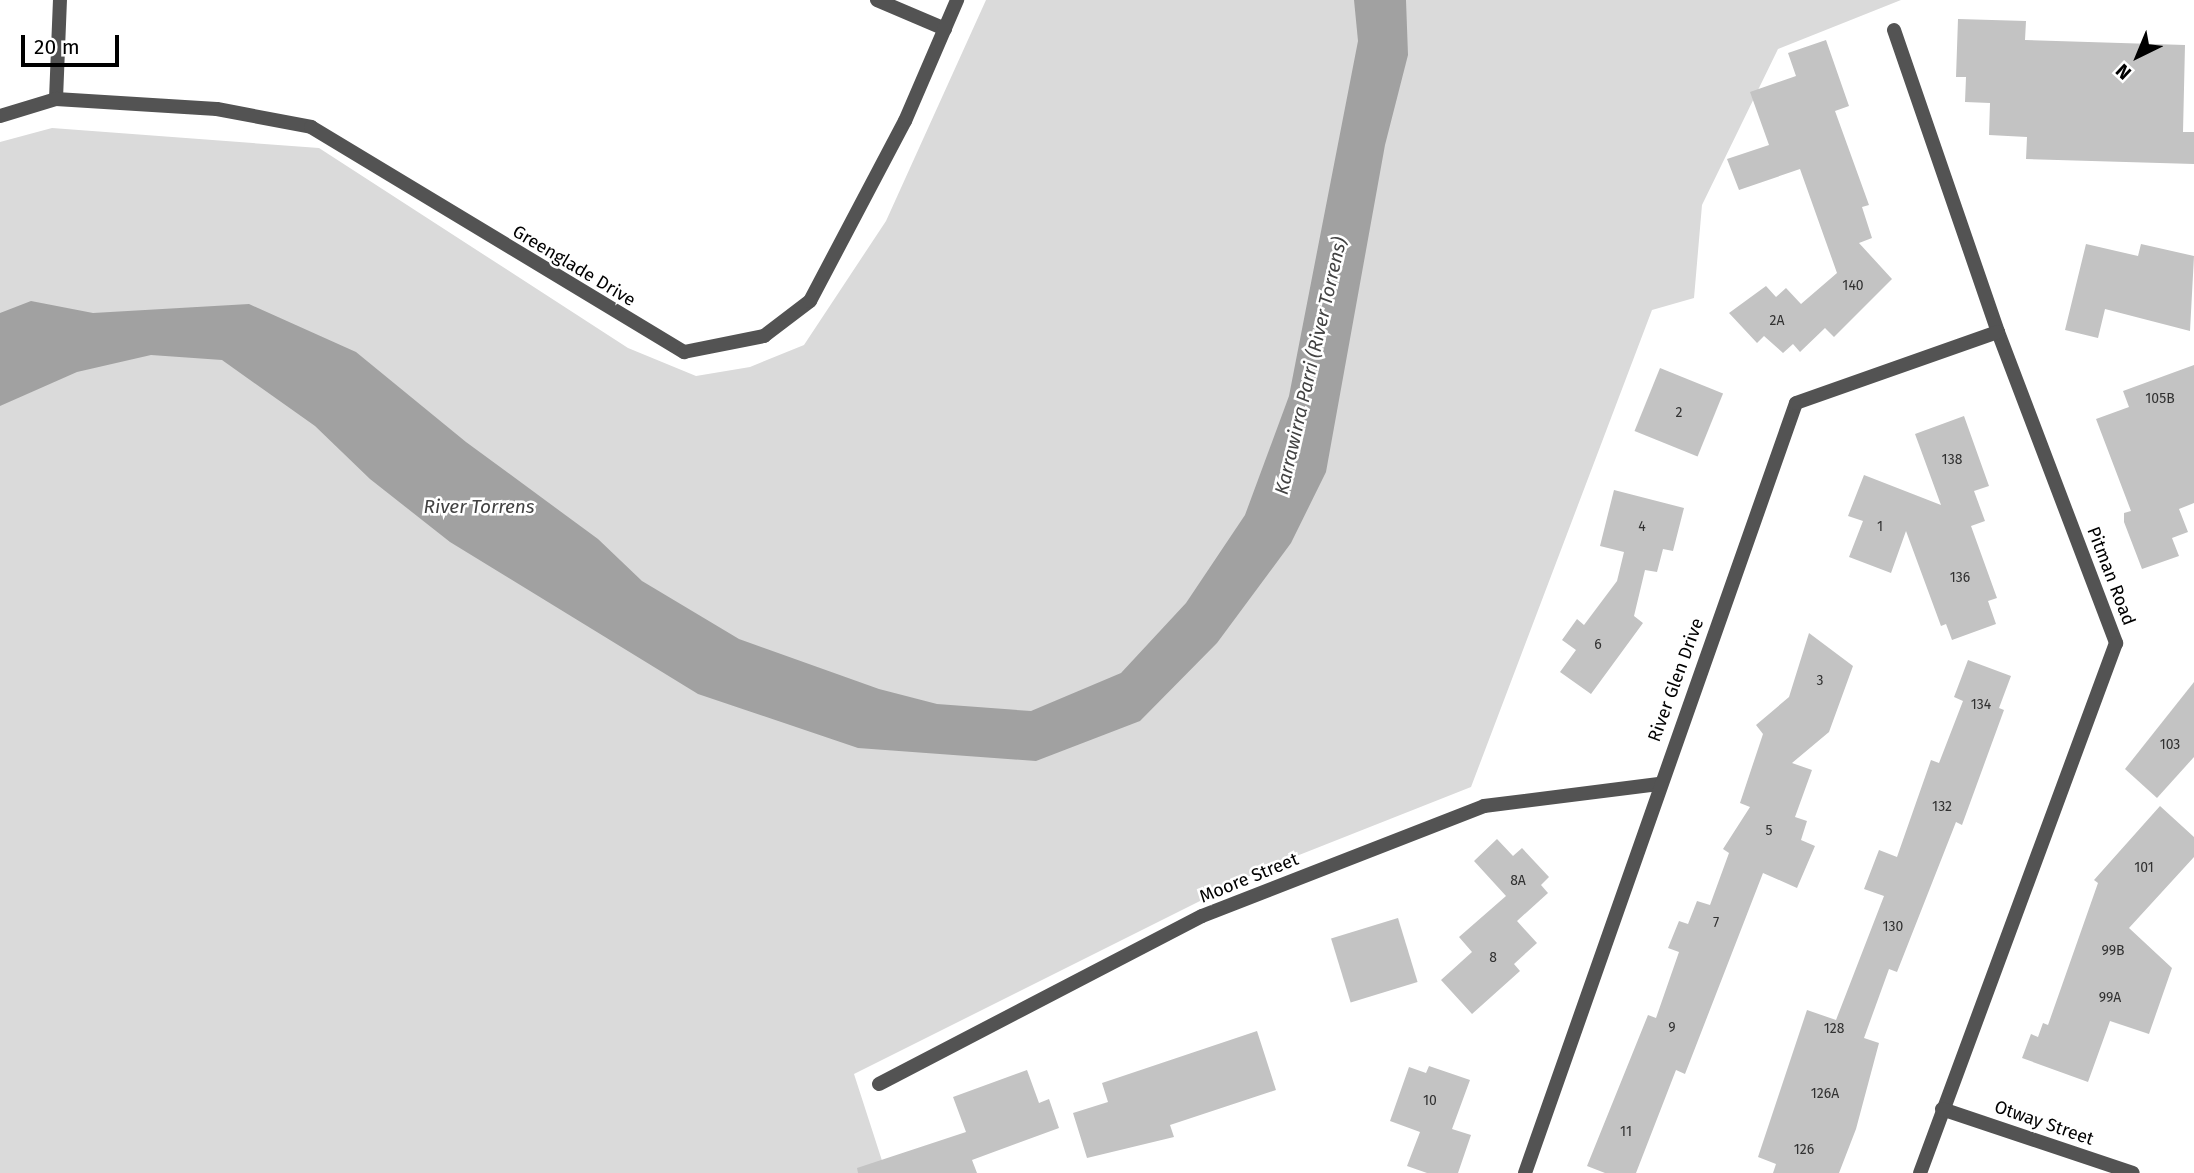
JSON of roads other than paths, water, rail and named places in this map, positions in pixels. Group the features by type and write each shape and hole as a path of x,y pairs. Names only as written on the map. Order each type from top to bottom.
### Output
{"street":[{"path":"56,99 60,0"},
{"path":"877,0 945,30"},
{"name":"Greenglade Drive","path":"0,116 56,99 217,109 312,127 684,352 764,336 810,301 905,121 957,0"},
{"name":"Pitman Road","path":"1894,30 1998,332 2116,643 1920,1173"},
{"name":"River Glen Drive","path":"1525,1173 1659,784 1796,403 1998,332"},
{"name":"Moore Street","path":"879,1084 1202,916 1484,806 1659,784"},
{"name":"Otway Street","path":"1942,1109 2133,1173"}],"water":[{"name":"River Torrens","path":"1354,0 1406,0 1408,55 1385,145 1326,472 1291,543 1217,643 1140,721 1036,761 858,748 698,694 450,542 370,479 315,426 222,360 151,355 77,372 0,406 0,313 31,301 93,313 249,304 356,352 466,442 598,539 642,581 739,639 879,689 937,704 1031,711 1121,673 1186,603 1245,515 1289,396 1358,41"}],"water label":[{"name":"Karrawirra Parri (River Torrens)","path":"1311,366"}]}
